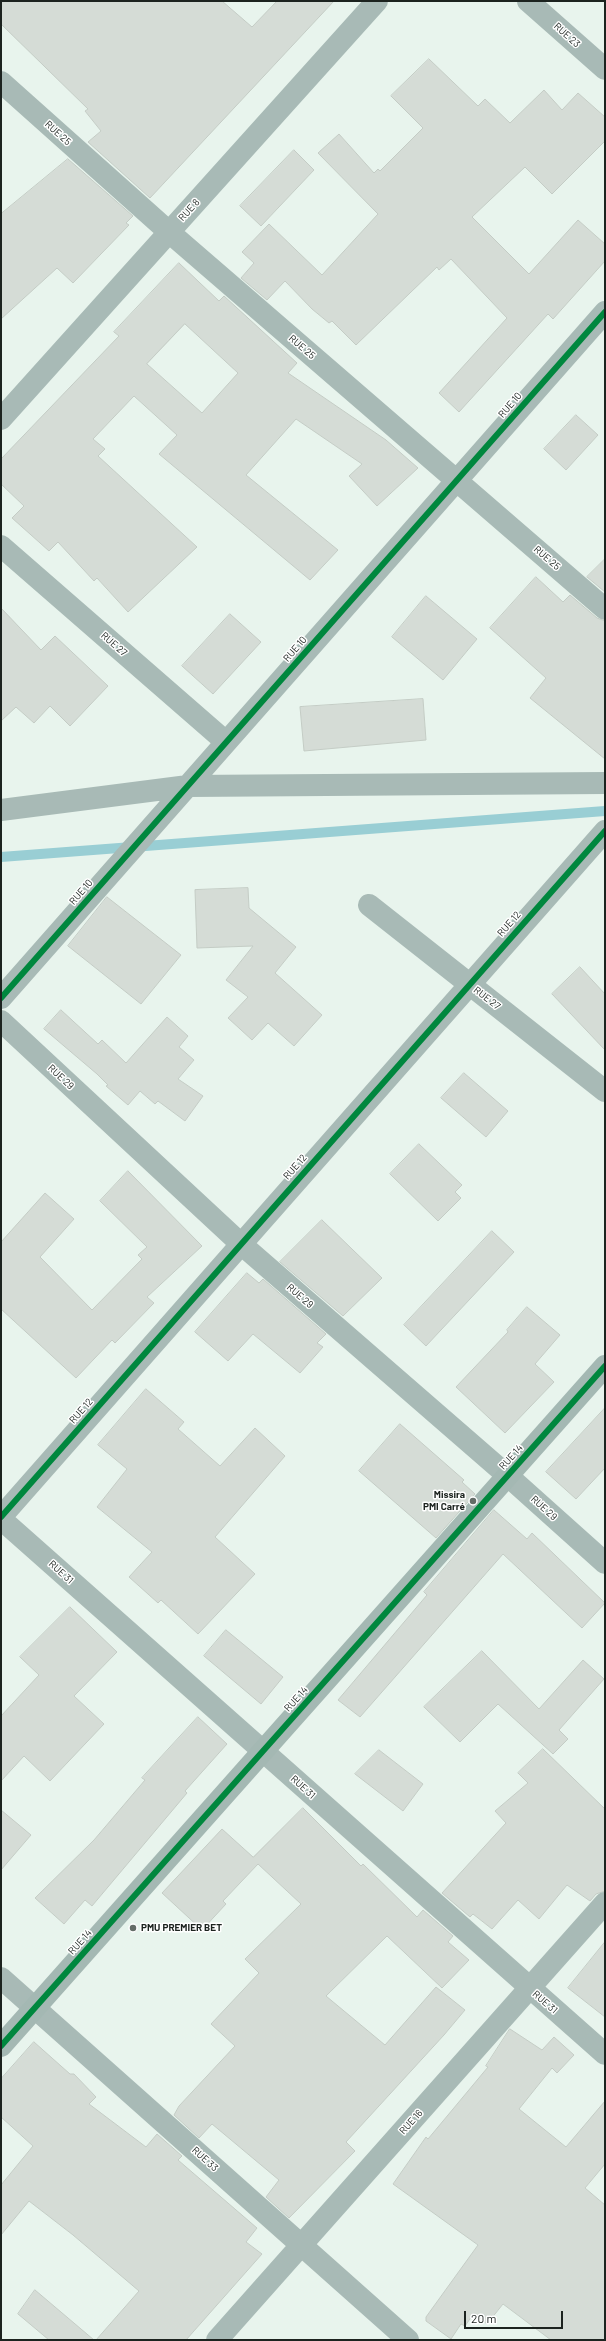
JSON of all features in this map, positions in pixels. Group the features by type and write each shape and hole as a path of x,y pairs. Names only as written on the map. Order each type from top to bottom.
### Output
{"street":[{"name":"RUE 8","path":"1,419 377,1"},
{"name":"RUE 23","path":"528,1 605,69"},
{"name":"RUE 25","path":"1,82 169,232 605,608"},
{"name":"RUE 10","path":"1,998 605,312"},
{"name":"RUE 27","path":"1,546 226,742"},
{"path":"1,810 188,786 605,783"},
{"name":"RUE 12","path":"1,1518 605,831"},
{"name":"RUE 27","path":"369,905 605,1091"},
{"name":"RUE 29","path":"1,1021 241,1244 508,1476 605,1563"},
{"name":"RUE 14","path":"1,2046 605,1366"},
{"name":"RUE 31","path":"1,1518 605,2054"},
{"name":"RUE 16","path":"217,2340 605,1903"},
{"name":"RUE 33","path":"1,1978 408,2340"}],"building":[{"path":"1,1 222,1 252,27 277,1 334,1 150,198 88,142 101,131 85,111 88,109 1,24"},
{"path":"429,59 478,106 485,99 510,123 544,90 562,110 578,93 605,117 605,141 552,194 525,167 472,217 529,274 578,220 605,244 605,261 553,319 548,314 459,412 439,393 507,318 451,259 439,270 437,267 356,345 332,321 329,323 312,309 285,281 267,300 241,278 254,263 242,252 269,224 322,275 378,214 318,153 339,134 374,173 378,169 380,171 423,128 391,96"},
{"path":"294,150 314,170 261,226 240,206"},
{"path":"68,159 133,216 126,223 129,225 73,283 57,268 1,319 1,214"},
{"path":"179,263 219,301 224,296 297,363 288,373 386,440 418,468 377,506 349,476 362,464 296,419 246,475 338,550 310,580 159,454 177,435 134,396 93,439 105,449 98,456 197,547 128,612 97,578 94,581 58,542 49,551 12,518 24,506 1,484 1,459 119,336 114,332","holes":["185,324 238,373 202,413 147,364"]},
{"path":"576,415 598,435 566,470 544,449"},
{"path":"605,559 605,592 587,577"},
{"path":"536,577 563,602 570,595 597,618 605,621 605,759 530,698 546,678 490,628"},
{"path":"426,596 477,639 443,680 392,637"},
{"path":"1,608 41,650 55,636 108,686 70,726 50,706 34,723 16,707 1,721"},
{"path":"230,614 261,642 213,694 182,666"},
{"path":"423,699 426,740 304,751 300,707"},
{"path":"248,888 249,908 296,947 275,973 322,1015 294,1046 268,1023 252,1040 228,1018 248,997 226,980 253,946 197,948 195,890"},
{"path":"107,897 181,955 141,1004 68,946"},
{"path":"580,967 605,994 605,1050 552,994"},
{"path":"61,1010 98,1044 102,1040 126,1063 167,1017 188,1036 179,1047 194,1060 178,1079 203,1096 185,1121 158,1101 155,1104 140,1091 128,1105 106,1086 108,1085 97,1074 44,1029"},
{"path":"464,1073 508,1111 486,1137 441,1098"},
{"path":"419,1144 462,1185 455,1192 461,1198 438,1221 390,1174"},
{"path":"128,1171 202,1246 147,1297 154,1303 115,1343 112,1340 76,1378 1,1309 1,1242 45,1193 74,1219 40,1257 92,1310 142,1259 138,1255 147,1247 100,1201"},
{"path":"322,1220 382,1278 343,1316 280,1262"},
{"path":"492,1231 514,1252 426,1346 404,1325"},
{"path":"247,1273 259,1283 263,1279 326,1334 317,1343 323,1347 300,1373 253,1334 228,1361 195,1332"},
{"path":"527,1307 560,1335 535,1364 554,1382 505,1433 456,1387 508,1332 507,1330"},
{"path":"146,1389 184,1422 178,1429 220,1466 255,1428 285,1456 215,1537 255,1574 198,1634 161,1600 158,1603 129,1577 152,1552 97,1507 127,1469 98,1445"},
{"path":"605,1408 605,1468 576,1499 546,1472"},
{"path":"400,1424 464,1480 462,1482 475,1494 436,1538 359,1471"},
{"path":"494,1510 527,1539 532,1533 605,1603 582,1628 503,1554 360,1717 338,1700 427,1595 424,1592"},
{"path":"70,1607 117,1652 74,1696 104,1724 50,1781 24,1756 1,1781 1,1716 39,1675 20,1657"},
{"path":"226,1630 283,1677 261,1704 204,1656"},
{"path":"482,1651 539,1709 583,1660 604,1679 559,1730 568,1739 553,1754 498,1704 460,1742 424,1707"},
{"path":"198,1717 227,1744 185,1791 187,1793 92,1906 85,1900 64,1924 35,1898 94,1840 145,1780 142,1778"},
{"path":"543,1749 605,1809 605,1891 596,1894 590,1901 567,1885 539,1919 518,1900 492,1929 473,1914 470,1917 442,1893 506,1823 495,1811 528,1783 518,1773"},
{"path":"379,1750 423,1784 403,1811 355,1774"},
{"path":"303,1808 361,1866 363,1864 417,1917 423,1910 453,1936 448,1942 469,1960 442,1988 387,1936 326,1996 385,2045 436,1987 465,2010 346,2142 355,2151 289,2218 266,2197 279,2180 212,2124 199,2138 174,2115 179,2106 235,2046 211,2024 259,1973 245,1959 301,1904 258,1864 223,1901 226,1904 202,1930 162,1893 222,1829 253,1857"},
{"path":"1,1810 31,1835 1,1870"},
{"path":"605,1942 605,2017 568,1988"},
{"path":"510,2029 542,2050 554,2037 574,2055 557,2073 552,2068 519,2109 566,2147 605,2101 605,2164 585,2188 605,2205 605,2340 551,2340 503,2304 487,2324 474,2313 465,2326 461,2324 451,2339 426,2321 426,2317 478,2245 393,2184 426,2137 428,2139 488,2067 486,2066"},
{"path":"34,2042 70,2074 74,2074 96,2097 89,2104 146,2147 157,2134 182,2156 178,2160 257,2228 246,2242 262,2254 186,2340 96,2340 139,2291 73,2235 29,2201 1,2235 1,2185 33,2146 1,2117 1,2079"},
{"path":"35,2290 94,2340 49,2340 18,2314"}],"waterway":[{"path":"1,857 605,811"}],"cycle path":[{"path":"1,998 605,312"},
{"path":"1,1517 605,831"},
{"path":"1,2046 605,1366"}],"place":[{"name":"Missira PMI Carré","path":"473,1501"},
{"name":"PMU PREMIER BET","path":"133,1928"}]}
